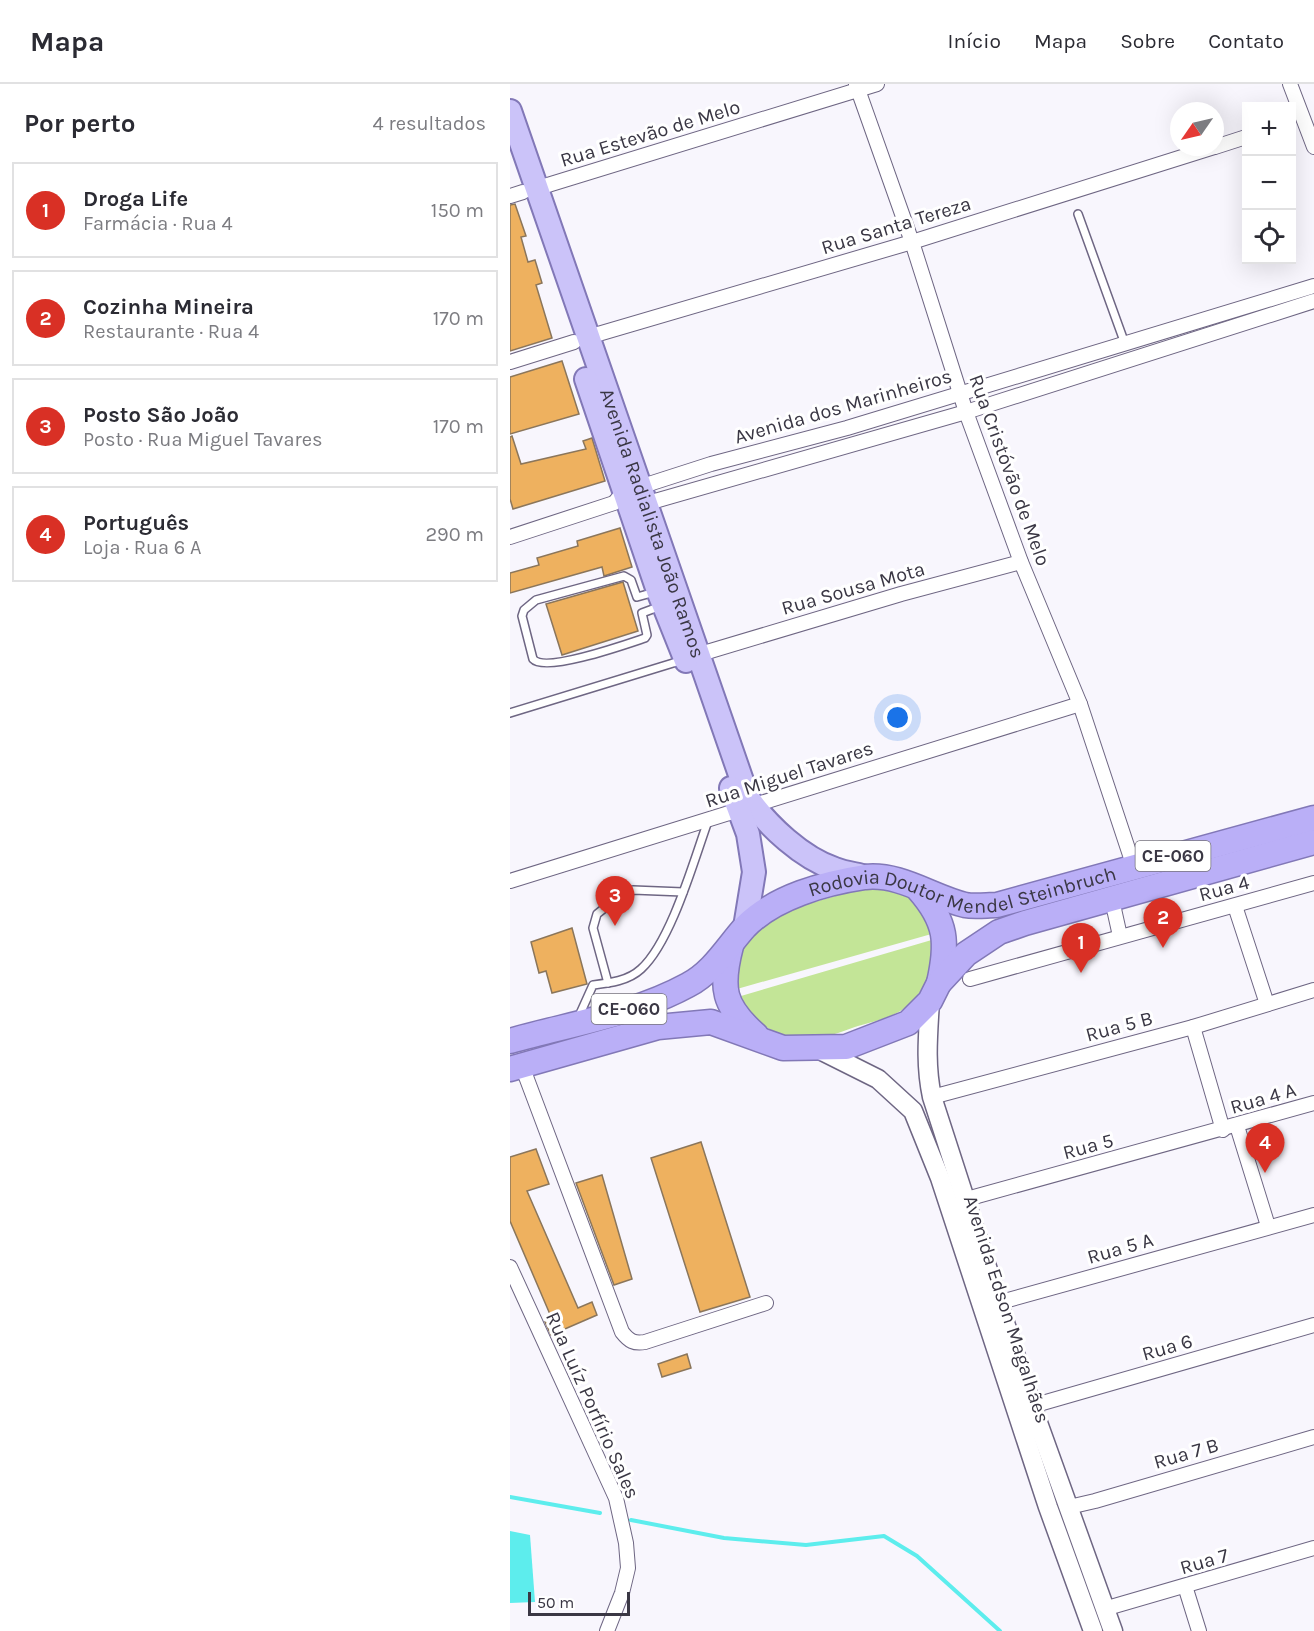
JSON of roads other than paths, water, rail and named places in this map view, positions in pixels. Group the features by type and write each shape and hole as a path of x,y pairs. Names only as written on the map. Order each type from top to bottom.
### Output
{"highway":[{"name":"Rodovia Doutor Mendel Steinbruch","path":"739,935 772,906 796,895 867,877 903,881 920,890 968,906 997,904 1314,818"},
{"name":"Rodovia Doutor Mendel Steinbruch","path":"759,1037 783,1048 846,1047 893,1031 908,1023 966,954 999,932 1314,842"},
{"path":"920,890 933,907 945,934 945,957 935,992"},
{"name":"CE-060","path":"510,1041 621,1012 689,985 711,969 739,935"},
{"path":"739,935 724,981 726,995 736,1016 759,1037"},
{"name":"CE-060","path":"516,1067 658,1027 711,1022 759,1037"}],"main road":[{"name":"Avenida Radialista João Ramos","path":"510,111 524,192"},
{"name":"Avenida Radialista João Ramos","path":"510,154 581,339 661,598 691,657"},
{"name":"Avenida Radialista João Ramos","path":"631,499 742,786 754,872 739,935"},
{"name":"Avenida Radialista João Ramos","path":"747,809 764,818 804,851 833,869 867,877"}],"street":[{"name":"Rua Estevão de Melo","path":"524,192 857,87 877,84"},
{"path":"1290,84 1297,121 1314,147"},
{"name":"Rua Cristóvão de Melo","path":"857,87 912,242 966,412 1021,562 1080,704 1134,867"},
{"name":"Rua Santa Tereza","path":"1224,144 1242,138"},
{"name":"Rua Santa Tereza","path":"510,362 912,242 1186,156"},
{"name":"Avenida dos Marinheiros","path":"631,499 711,464 847,428 1124,341 1314,286"},
{"name":"Avenida dos Marinheiros","path":"631,499 717,484 853,445 966,412 1314,301"},
{"path":"1087,354 1093,372"},
{"path":"847,428 853,445"},
{"path":"711,464 717,484"},
{"path":"510,537 631,499"},
{"name":"Rua Sousa Mota","path":"691,657 901,594 1021,562"},
{"name":"Rua Miguel Tavares","path":"510,881 1080,704"},
{"name":"Rua 4","path":"970,979 1314,883"},
{"path":"1112,900 1120,936"},
{"path":"1235,906 1267,1004"},
{"name":"Rua 5 B","path":"932,1096 1193,1027 1314,990"},
{"name":"Avenida Edson Magalhães","path":"935,992 926,1042 927,1071 932,1096 1048,1507 1093,1631"},
{"path":"1193,1027 1223,1130"},
{"name":"Avenida Edson Magalhães","path":"818,1048 878,1079 913,1111 1032,1406 1113,1631"},
{"path":"516,1067 622,1332 628,1340 637,1344 645,1342 766,1303"},
{"name":"Rua 4 A","path":"1223,1130 1314,1103"},
{"path":"1237,1126 1268,1227"},
{"name":"Rua 5","path":"963,1200 1223,1130"},
{"name":"Rua 5 A","path":"991,1305 1314,1215"},
{"name":"Rua Luíz Porfírio Sales","path":"510,1267 616,1498 626,1543 628,1568 622,1593 607,1631"},
{"name":"Rua 6","path":"1032,1406 1314,1325"},
{"name":"Rua 7 B","path":"1069,1507 1314,1437"},
{"path":"1048,1507 1069,1507"},
{"name":"Rua 7","path":"1104,1609 1314,1548"},
{"path":"1185,1586 1199,1631"}],"lane":[{"path":"1078,214 1124,341"},
{"path":"624,576 631,580 637,597 661,598 642,613 647,635 645,638 557,663 541,664 533,659 522,616 524,610 536,600 624,576"},
{"path":"510,712 691,657"},
{"path":"576,1024 593,985 630,976 640,970 652,957 683,892 708,821"},
{"path":"608,983 593,928 597,914 621,895 633,890 683,892"}],"water":[{"path":"510,1531 530,1535 535,1602 510,1603"}],"waterway":[{"path":"510,1497 600,1513"},
{"path":"631,1520 724,1538 806,1545 884,1536 917,1556 1000,1631"}],"place":[{"name":"Posto São João","path":"615,926"},
{"name":"Cozinha Mineira","path":"1163,948"},
{"name":"Droga Life","path":"1081,973"},
{"name":"Português","path":"1265,1173"}]}
